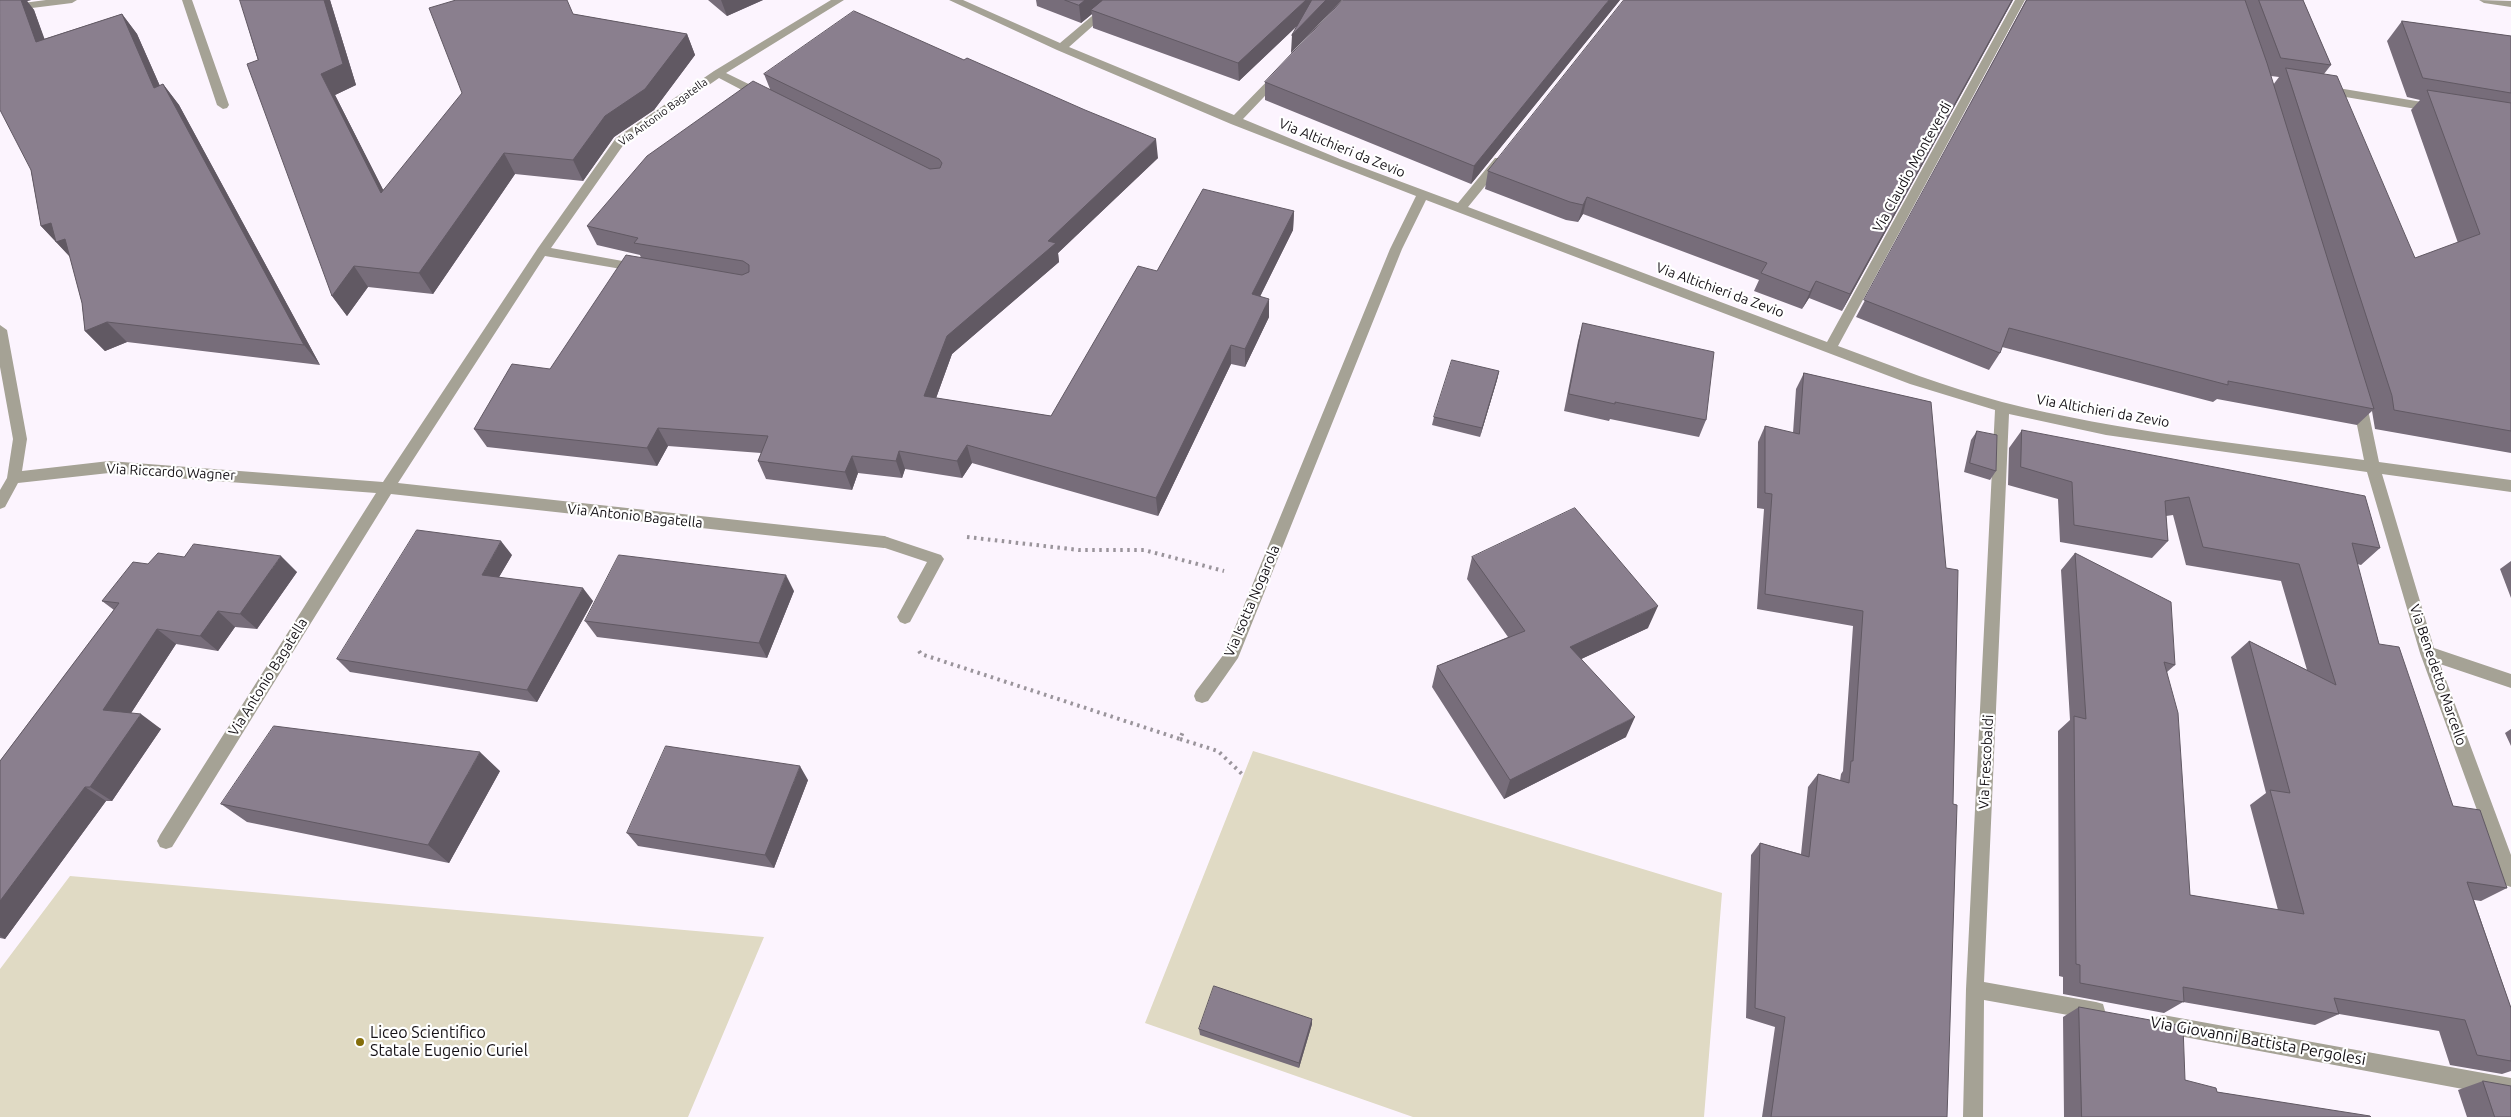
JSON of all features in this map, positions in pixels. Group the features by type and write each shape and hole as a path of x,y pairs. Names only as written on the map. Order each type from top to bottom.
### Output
{"street":[{"path":"0,9 72,0"},
{"path":"187,0 223,105"},
{"name":"Via Antonio Bagatella","path":"166,841 387,488 542,251 620,141 718,73 839,0"},
{"name":"Via Altichieri da Zevio","path":"954,0 1235,122 1422,196 1915,380 2002,407 2106,430 2511,486"},
{"path":"1061,48 1117,0"},
{"name":"Via Claudio Monteverdi","path":"1830,348 2020,0"},
{"path":"2484,0 2511,4"},
{"path":"1235,122 1290,63"},
{"name":"Via Antonio Bagatella","path":"718,73 771,99"},
{"path":"2310,88 2444,109"},
{"path":"1459,210 1508,150"},
{"name":"Via Isotta Nogarola","path":"1202,696 1230,658 1396,249 1422,196"},
{"path":"542,251 656,270"},
{"path":"0,330 20,439 14,478 0,503"},
{"name":"Via Benedetto Marcello","path":"2355,386 2364,415 2374,468 2428,652 2511,879"},
{"name":"Via Frescobaldi","path":"1973,1117 1975,989 2002,407"},
{"name":"Via Riccardo Wagner","path":"14,478 109,467 387,488"},
{"name":"Via Antonio Bagatella","path":"387,488 884,542 915,552"},
{"path":"905,617 936,559 915,552"},
{"path":"2428,652 2511,681"},
{"path":"1975,989 2112,1014"},
{"name":"Via Giovanni Battista Pergolesi","path":"2141,1020 2511,1088"}],"path":[{"path":"915,552 950,536 1079,550 1144,550 1261,581"},
{"path":"905,617 921,654 1218,752 1243,775"},
{"path":"1180,739 1202,696"}],"shaded area":[{"path":"1253,751 1722,893 1704,1117 1413,1117 1145,1023"},
{"name":"Liceo Scientifico Statale Eugenio Curiel","path":"70,876 764,937 688,1117 0,1117 0,969"}],"building":[{"path":"0,0 21,0 36,42 122,14 154,88 163,84 304,345 107,322 85,331 82,303 65,239 56,242 51,223 41,226 31,170 0,110"},
{"path":"240,0 324,0 343,64 321,74 381,193 462,93 429,8 456,0 567,0 573,14 687,34 645,89 605,116 573,160 504,153 419,273 354,266 332,296 247,64 258,60"},
{"path":"1065,0 1085,0 1079,5"},
{"path":"1103,0 1306,0 1238,63 1091,10"},
{"path":"1312,0 1326,0 1292,35"},
{"path":"1343,0 1609,0 1474,166 1265,82"},
{"path":"1624,0 2012,0 1850,294 1816,281 1810,292 1761,273 1767,263 1587,197 1583,205 1570,202 1488,171"},
{"path":"2027,0 2245,0 2267,63 2374,409 2228,381 2228,385 2009,328 2000,353 1864,300"},
{"path":"2259,0 2303,0 2331,65 2281,58"},
{"path":"854,11 964,60 967,58 1156,139 1048,241 1056,243 947,336 924,396 1051,416 1138,266 1157,271 1203,189 1294,211 1252,294 1269,299 1245,349 1231,345 1156,498 967,445 957,461 899,451 896,461 852,456 845,472 758,461 768,436 658,428 647,448 474,429 512,364 550,369 626,255 742,275 749,272 749,265 743,261 634,243 638,238 587,226 647,156 753,81 930,169 940,168 942,163 939,159 764,74"},
{"path":"2402,21 2511,36 2511,93 2423,78"},
{"path":"2286,68 2337,76 2415,258 2480,234 2427,90 2511,103 2511,431 2394,410 2392,396"},
{"path":"1583,323 1714,352 1706,420 1569,394"},
{"path":"1452,360 1499,371 1482,428 1434,417"},
{"path":"1804,373 1931,402 1946,568 1958,570 1953,804 1957,805 1947,1117 1771,1117 1785,1017 1755,1008 1760,843 1809,857 1818,774 1849,783 1851,761 1853,761 1863,611 1765,594 1772,494 1765,493 1765,426 1799,434"},
{"path":"2022,430 2365,496 2380,548 2352,543 2379,644 2399,647 2453,806 2480,810 2507,888 2467,882 2511,1008 2511,1061 2477,1055 2465,1020 2334,998 2339,1014 2183,987 2184,1002 2080,983 2080,965 2076,964 2074,716 2086,719 2075,553 2171,602 2175,665 2164,662 2178,713 2190,895 2304,914 2270,790 2290,793 2249,641 2336,685 2299,564 2203,547 2189,497 2165,501 2168,541 2074,525 2072,482 2021,467"},
{"path":"1977,431 1997,435 1996,471 1970,463"},
{"path":"1575,508 1658,606 1570,647 1635,717 1510,780 1437,666 1525,631 1472,557"},
{"path":"417,530 501,541 482,575 583,588 527,690 337,659"},
{"path":"194,544 281,556 240,614 218,611 200,636 157,629 103,710 141,714 90,787 85,787 0,901 0,761 119,603 102,601 133,562 148,564 158,553 184,557"},
{"path":"619,555 786,575 759,643 585,621"},
{"path":"274,726 480,752 428,845 221,804"},
{"path":"666,746 800,766 765,855 627,833"},
{"path":"1214,986 1312,1019 1299,1063 1199,1029"},
{"path":"2079,1007 2183,1026 2185,1080 2216,1088 2217,1092 2371,1117 2082,1117"},
{"path":"2483,1081 2511,1086 2511,1117 2495,1117"}],"place":[{"name":"Liceo Scientifico Statale Eugenio Curiel","path":"360,1042"}]}
